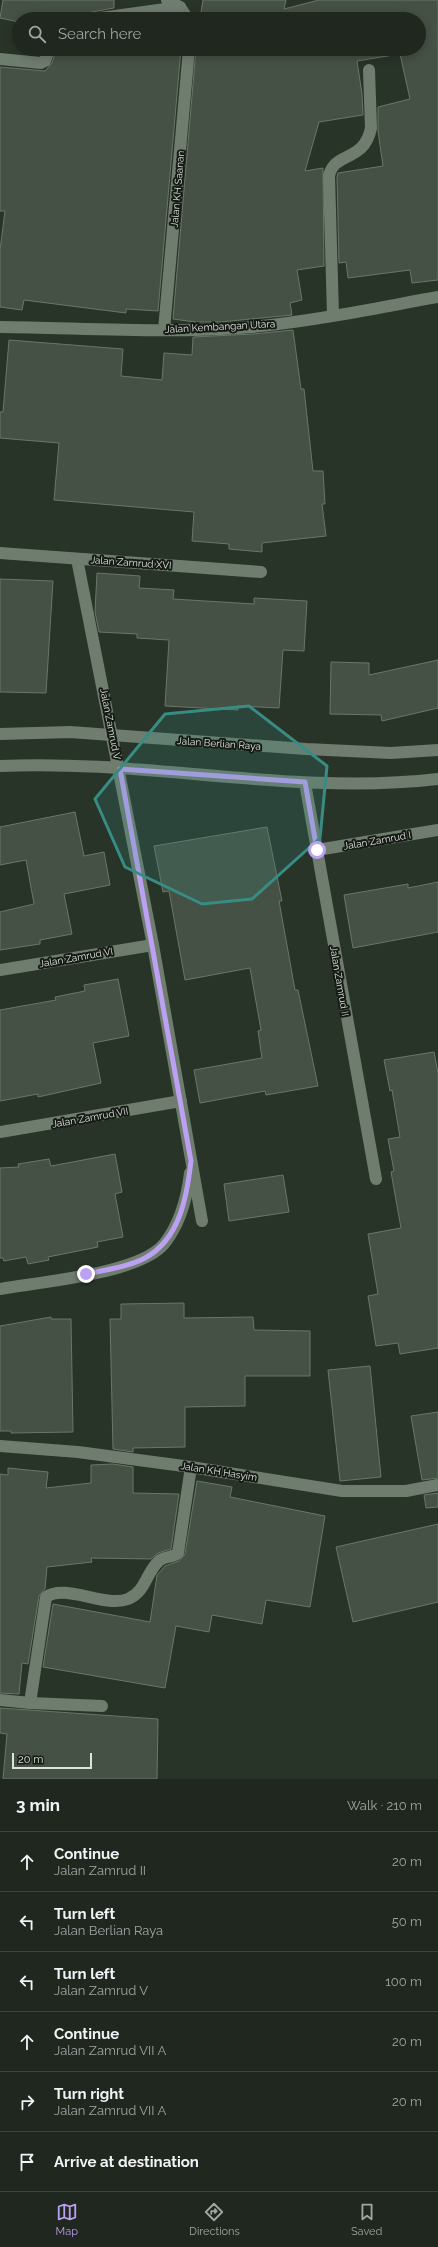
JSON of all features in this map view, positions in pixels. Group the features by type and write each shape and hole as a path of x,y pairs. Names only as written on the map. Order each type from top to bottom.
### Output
{"street":[{"path":"167,0 180,7 183,12"},
{"path":"144,12 180,7"},
{"path":"0,59 41,63 45,61 47,56"},
{"name":"Jalan KH Saanan","path":"164,330 188,56"},
{"path":"333,315 329,176 334,164 361,150 366,145 371,128 369,70"},
{"name":"Jalan Kembangan Utara","path":"0,327 164,330 251,327 438,297"},
{"name":"Jalan Zamrud XVI","path":"0,553 261,572"},
{"name":"Jalan Zamrud V","path":"77,559 120,769 153,944 202,1221"},
{"name":"Jalan Berlian Raya","path":"0,734 70,732 383,753 438,750"},
{"path":"0,766 31,764 305,782 359,784 438,779"},
{"name":"Jalan Zamrud II","path":"305,782 376,1179"},
{"name":"Jalan Zamrud I","path":"317,850 438,830"},
{"name":"Jalan Zamrud VI","path":"0,970 153,944"},
{"name":"Jalan Zamrud VII","path":"0,1132 180,1101"},
{"path":"0,1289 105,1270 146,1258 163,1245 182,1211 191,1161"},
{"name":"Jalan KH Hasyim","path":"0,1446 78,1452 191,1467 342,1491 406,1491 438,1485"},
{"path":"30,1703 46,1597 50,1594 60,1593 111,1601 128,1599 140,1591 158,1562 175,1556 179,1551 191,1467"},
{"path":"0,1700 30,1703 102,1706"}],"highlighted area":[{"path":"249,706 327,766 320,838 252,899 202,904 125,867 95,799 165,714"}],"building":[{"path":"3,0 114,0 114,8 93,12 12,12 12,21 0,18"},
{"path":"203,0 286,0 284,9 319,0 438,0 438,280 412,283 410,270 348,278 346,262 339,263 338,173 383,166 378,131 378,107 410,99 400,56 426,56 426,12 201,12"},
{"path":"54,56 180,56 158,311 126,309 126,313 24,300 22,310 0,307 0,250 5,211 0,211 0,67 45,71 52,63"},
{"path":"195,56 388,56 357,61 362,94 363,115 319,122 305,171 323,168 324,266 297,270 302,300 290,303 292,315 220,322 195,322 173,319"},
{"path":"293,330 301,389 304,389 313,471 323,471 325,504 322,504 326,536 262,543 262,552 229,549 229,544 192,541 194,512 54,500 59,443 0,438 0,412 3,412 9,340 123,349 121,376 162,380 164,353 192,355 193,337"},
{"path":"97,573 140,576 139,588 174,590 173,599 254,604 254,598 307,601 304,651 283,650 279,708 238,706 238,710 165,706 169,640 137,638 137,634 99,632 95,612"},
{"path":"0,579 53,581 46,693 0,692"},
{"path":"438,660 438,708 382,721 381,715 330,714 331,662 369,663 369,675"},
{"path":"75,812 84,856 104,852 110,885 64,894 72,934 40,940 40,944 0,950 0,912 34,904 26,860 0,865 0,827"},
{"path":"267,827 282,901 279,901 295,990 298,990 318,1086 266,1095 265,1091 200,1103 194,1070 262,1058 258,1031 261,1030 250,968 185,980 169,891 163,892 154,846"},
{"path":"438,882 438,932 353,948 344,895 408,884 408,888"},
{"path":"118,979 129,1036 93,1043 101,1083 38,1097 38,1094 0,1101 0,1010 56,1000 55,997 85,991 84,985"},
{"path":"434,1052 438,1073 438,1348 400,1354 398,1343 376,1346 368,1296 378,1294 368,1234 401,1228 391,1172 394,1171 388,1139 400,1137 392,1090 390,1091 384,1060"},
{"path":"115,1154 122,1192 115,1194 123,1237 97,1242 98,1247 48,1257 49,1260 28,1264 26,1257 4,1261 3,1258 0,1258 0,1168 19,1167 18,1164 49,1159 51,1166"},
{"path":"283,1175 289,1212 229,1221 224,1184"},
{"path":"184,1303 184,1318 253,1317 254,1330 310,1331 310,1376 245,1376 245,1406 185,1407 185,1447 133,1448 133,1452 113,1449 110,1319 121,1319 121,1304"},
{"path":"51,1317 51,1319 71,1319 73,1432 11,1433 11,1431 0,1431 0,1326"},
{"path":"370,1366 381,1477 340,1481 328,1370"},
{"path":"438,1412 438,1478 422,1480 411,1416"},
{"path":"113,1464 133,1467 133,1493 179,1494 171,1549 158,1553 151,1559 91,1558 92,1562 47,1567 45,1589 39,1596 28,1664 22,1663 19,1694 0,1693 0,1474 8,1475 8,1468 48,1472 46,1488 91,1483 91,1465"},
{"path":"197,1481 232,1487 230,1497 325,1516 310,1607 266,1600 262,1624 212,1615 209,1632 176,1626 165,1688 43,1667 53,1604 150,1622 157,1575 165,1566 179,1561 185,1554"},
{"path":"438,1493 438,1507 426,1508 424,1495"},
{"path":"438,1524 438,1602 353,1622 336,1547"},
{"path":"0,1708 158,1719 157,1779 3,1779 7,1734 0,1733"}],"route":[{"path":"86,1274 126,1265 146,1258 163,1245 173,1230 182,1211 188,1186 191,1161 153,944 120,769 305,782 317,850"}]}
